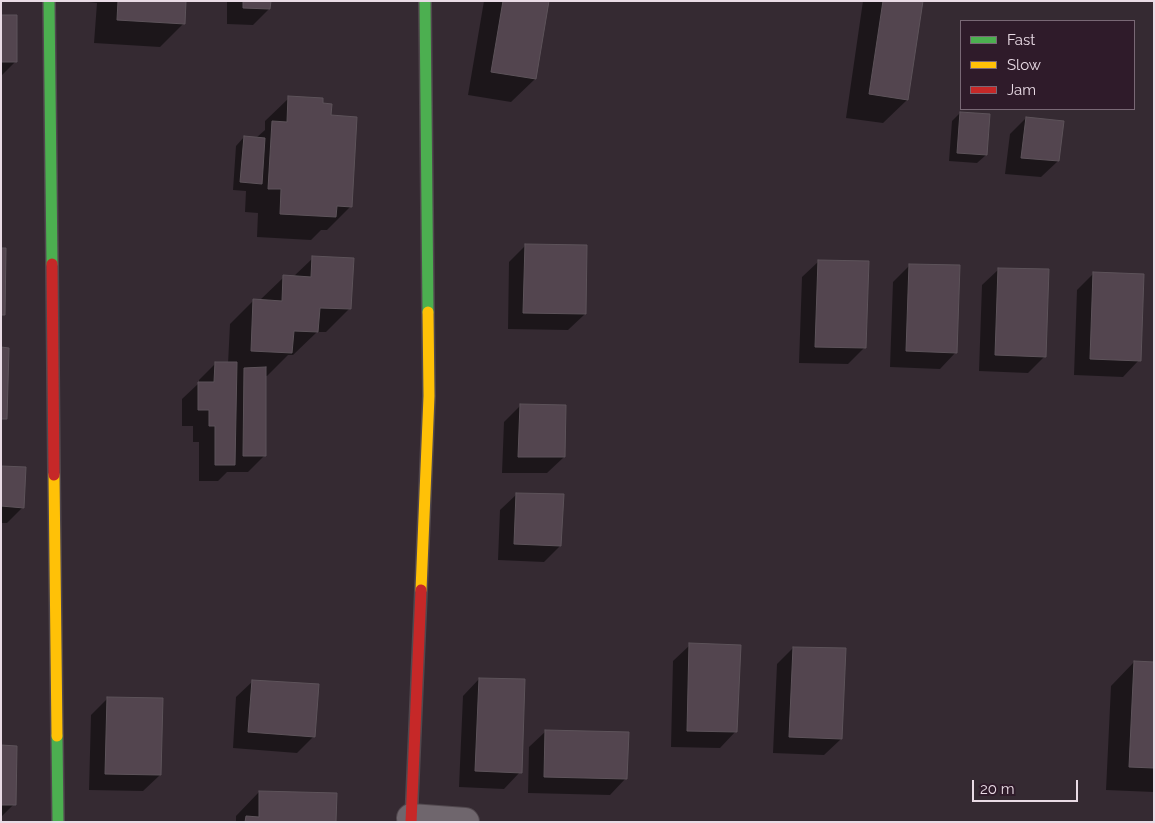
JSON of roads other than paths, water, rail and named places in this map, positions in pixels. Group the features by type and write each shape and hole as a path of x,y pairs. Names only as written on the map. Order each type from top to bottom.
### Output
{"street":[{"path":"49,1 58,822"},
{"path":"425,1 429,396 411,820 465,822"}]}
